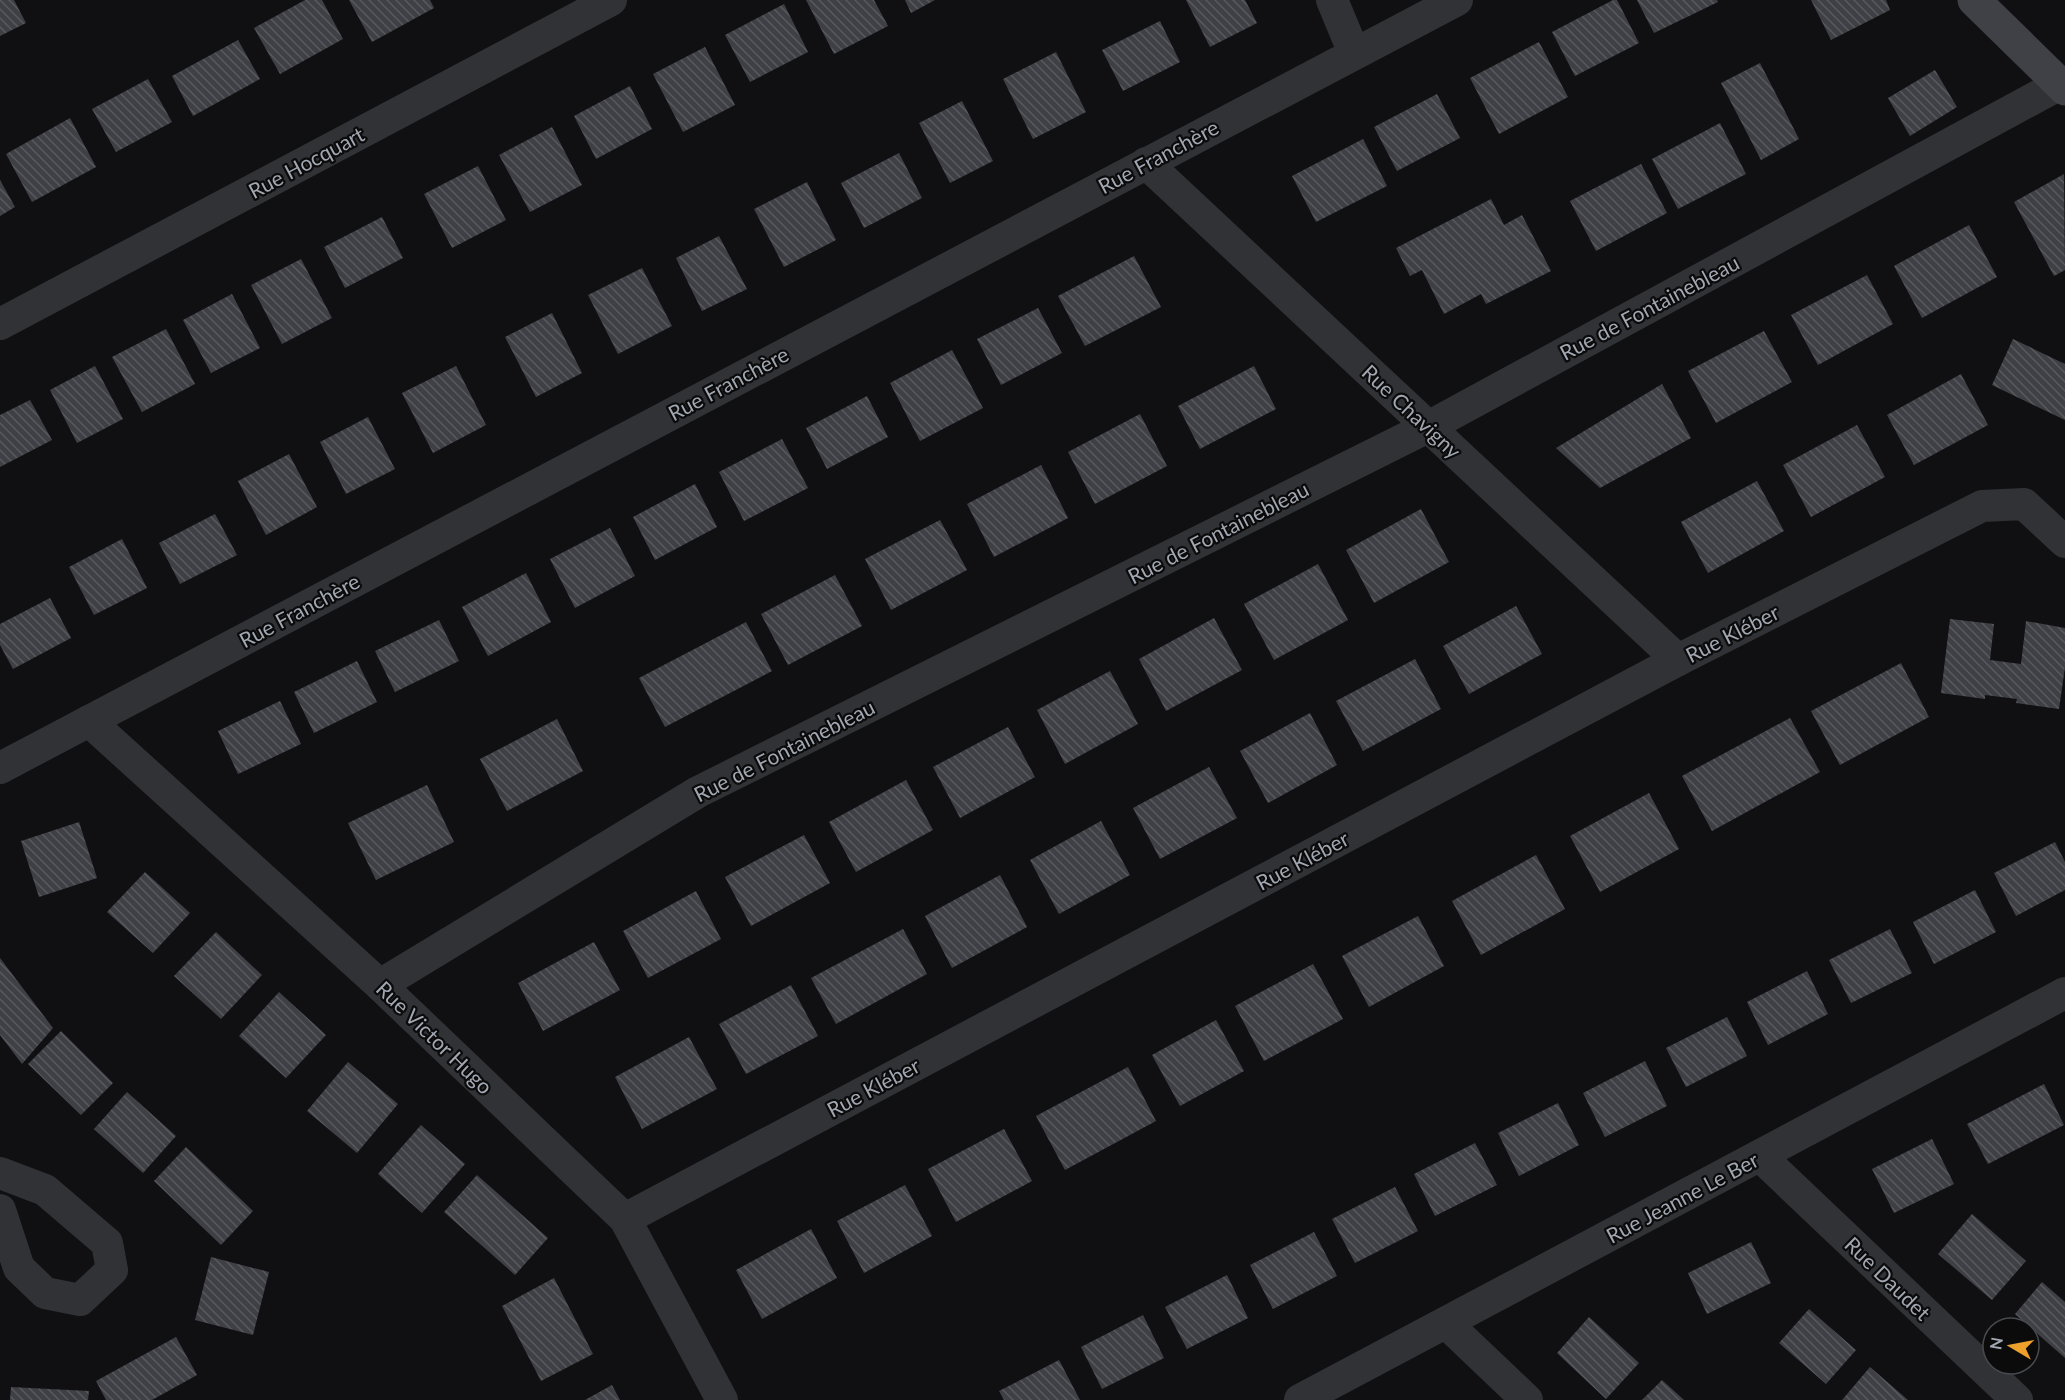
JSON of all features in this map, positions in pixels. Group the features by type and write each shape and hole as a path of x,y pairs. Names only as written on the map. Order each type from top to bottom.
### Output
{"street":[{"name":"Rue Hocquart","path":"0,324 611,0"},
{"path":"1332,0 1354,53"},
{"name":"Rue Franchère","path":"0,768 1457,0"},
{"path":"1974,0 2062,86"},
{"name":"Rue de Fontainebleau","path":"380,985 698,792 1428,426 2062,86"},
{"name":"Rue Chavigny","path":"1146,163 1678,660"},
{"name":"Rue Kléber","path":"625,1219 1678,660 1982,507 2024,504 2065,542"},
{"name":"Rue Victor Hugo","path":"89,721 380,985 625,1219 722,1400"},
{"name":"Rue Jeanne Le Ber","path":"1300,1400 2064,996"},
{"name":"Rue Daudet","path":"1760,1156 2017,1400"},
{"path":"0,1173 45,1190 107,1243 112,1270 80,1300 45,1293 19,1268 0,1209"},
{"path":"1446,1323 1527,1400"}],"building":[{"path":"0,0 14,0 26,23 0,36"},
{"path":"305,0 322,0 343,39 280,74 254,28"},
{"path":"349,0 430,0 434,8 372,42"},
{"path":"806,0 874,0 888,26 834,54"},
{"path":"905,0 935,0 911,13"},
{"path":"1186,0 1245,0 1257,23 1210,47"},
{"path":"1617,0 1639,43 1575,76 1552,32"},
{"path":"1637,0 1717,0 1718,2 1654,33"},
{"path":"1811,0 1886,0 1890,10 1831,40"},
{"path":"784,4 808,52 750,82 725,35"},
{"path":"1160,21 1180,62 1123,91 1102,50"},
{"path":"238,40 260,79 193,116 172,76"},
{"path":"1539,42 1568,97 1499,134 1470,78"},
{"path":"705,47 735,105 683,132 653,74"},
{"path":"1056,52 1086,112 1033,139 1003,79"},
{"path":"1760,63 1799,139 1761,160 1721,83"},
{"path":"1935,70 1957,107 1910,136 1888,98"},
{"path":"148,79 172,122 116,152 92,109"},
{"path":"630,86 652,129 596,159 574,116"},
{"path":"1437,94 1460,138 1397,171 1374,127"},
{"path":"962,101 993,161 950,183 919,123"},
{"path":"70,118 96,167 32,202 6,154"},
{"path":"1720,123 1746,174 1678,209 1652,159"},
{"path":"552,127 582,185 530,212 499,155"},
{"path":"1363,139 1387,186 1316,222 1292,176"},
{"path":"899,153 922,198 864,228 841,183"},
{"path":"1641,164 1667,213 1596,251 1570,201"},
{"path":"478,166 506,220 452,248 424,194"},
{"path":"2064,174 2065,270 2054,276 2014,202"},
{"path":"0,180 15,207 0,216"},
{"path":"807,182 836,240 784,267 754,209"},
{"path":"1491,199 1504,225 1522,215 1551,271 1486,304 1481,294 1444,314 1422,270 1410,276 1396,248"},
{"path":"382,217 403,258 345,288 324,247"},
{"path":"1969,225 1997,277 1922,318 1894,266"},
{"path":"719,236 747,289 702,311 676,258"},
{"path":"1134,256 1161,307 1085,346 1058,296"},
{"path":"301,259 332,318 282,344 251,285"},
{"path":"642,268 672,326 618,354 588,295"},
{"path":"1867,275 1893,324 1818,365 1791,315"},
{"path":"232,294 260,348 211,373 183,320"},
{"path":"1038,308 1062,353 1001,385 977,339"},
{"path":"552,313 582,373 536,397 505,337"},
{"path":"166,329 195,384 142,412 112,357"},
{"path":"1764,331 1792,382 1716,423 1688,371"},
{"path":"2013,339 2065,364 2065,420 1992,385"},
{"path":"952,350 983,408 920,441 890,383"},
{"path":"95,366 123,419 77,443 50,390"},
{"path":"456,366 486,425 433,453 402,393"},
{"path":"1254,366 1276,409 1200,449 1178,406"},
{"path":"1961,374 1988,425 1914,465 1887,415"},
{"path":"1662,384 1691,438 1600,488 1556,448"},
{"path":"867,396 888,437 827,469 806,428"},
{"path":"30,400 52,440 0,467 0,415"},
{"path":"1140,414 1167,466 1095,504 1068,452"},
{"path":"368,417 395,469 346,494 320,442"},
{"path":"1857,425 1885,477 1811,517 1783,465"},
{"path":"782,439 808,488 744,521 719,472"},
{"path":"289,454 317,507 266,535 238,481"},
{"path":"1041,465 1068,518 994,557 967,504"},
{"path":"1757,481 1784,531 1708,573 1681,522"},
{"path":"695,484 717,527 655,560 633,517"},
{"path":"1421,509 1449,562 1374,603 1346,550"},
{"path":"215,514 237,555 180,584 159,543"},
{"path":"940,520 967,570 891,610 865,559"},
{"path":"610,528 635,576 575,608 550,559"},
{"path":"122,539 147,588 94,615 69,567"},
{"path":"1318,564 1348,620 1274,660 1244,604"},
{"path":"526,573 551,622 488,656 462,607"},
{"path":"835,575 862,626 788,665 761,614"},
{"path":"50,598 71,638 13,669 0,645 0,624"},
{"path":"1516,606 1542,654 1469,694 1443,646"},
{"path":"1214,618 1242,670 1166,711 1139,659"},
{"path":"1950,619 1994,624 1990,660 2021,664 2026,621 2065,628 2065,667 2059,709 2016,703 2017,699 1985,695 1985,699 1941,693"},
{"path":"439,620 459,661 395,692 375,651"},
{"path":"746,622 772,671 665,727 639,678"},
{"path":"1415,659 1441,709 1363,751 1336,701"},
{"path":"357,661 377,702 314,733 294,692"},
{"path":"1901,663 1929,717 1840,765 1811,711"},
{"path":"1110,671 1138,724 1065,764 1037,710"},
{"path":"280,701 301,744 238,774 218,731"},
{"path":"1310,713 1337,765 1268,803 1240,751"},
{"path":"1790,718 1820,772 1712,831 1682,776"},
{"path":"557,719 583,771 507,811 480,759"},
{"path":"1008,727 1035,777 960,818 933,767"},
{"path":"1209,767 1237,818 1160,859 1133,808"},
{"path":"906,780 933,830 856,872 829,822"},
{"path":"427,785 454,842 376,880 348,823"},
{"path":"1649,793 1679,849 1600,892 1570,836"},
{"path":"1101,821 1130,875 1059,914 1030,860"},
{"path":"79,822 97,878 39,897 21,841"},
{"path":"804,835 830,883 751,926 725,877"},
{"path":"2055,842 2065,862 2065,890 2016,916 1994,873"},
{"path":"1536,855 1565,909 1481,955 1452,901"},
{"path":"145,872 190,913 153,953 107,912"},
{"path":"1000,875 1027,927 952,968 925,916"},
{"path":"1975,890 1996,932 1934,964 1913,922"},
{"path":"696,891 721,939 648,978 623,931"},
{"path":"1418,916 1444,966 1369,1007 1342,956"},
{"path":"903,929 927,974 836,1024 811,978"},
{"path":"1890,929 1912,973 1851,1003 1829,960"},
{"path":"216,932 262,975 221,1019 174,976"},
{"path":"594,942 620,990 543,1031 518,983"},
{"path":"0,958 53,1028 22,1064 0,1035"},
{"path":"1313,964 1343,1019 1264,1061 1235,1006"},
{"path":"1807,971 1828,1014 1768,1045 1747,1002"},
{"path":"791,985 818,1036 746,1074 719,1024"},
{"path":"279,992 326,1035 286,1078 239,1036"},
{"path":"1727,1017 1747,1056 1686,1087 1666,1048"},
{"path":"1216,1020 1244,1071 1180,1106 1152,1055"},
{"path":"61,1031 113,1083 81,1115 28,1064"},
{"path":"689,1037 717,1089 642,1129 615,1077"},
{"path":"1645,1061 1667,1106 1605,1137 1583,1093"},
{"path":"348,1062 398,1104 357,1153 307,1111"},
{"path":"1128,1067 1156,1121 1065,1170 1036,1116"},
{"path":"2044,1084 2064,1125 1988,1164 1967,1124"},
{"path":"127,1092 176,1136 143,1173 94,1129"},
{"path":"1558,1103 1579,1145 1519,1176 1498,1133"},
{"path":"421,1125 465,1164 422,1213 378,1174"},
{"path":"1004,1129 1032,1181 956,1222 928,1169"},
{"path":"1932,1139 1954,1184 1894,1213 1872,1169"},
{"path":"1475,1143 1497,1185 1435,1216 1414,1174"},
{"path":"186,1147 253,1211 221,1245 154,1181"},
{"path":"477,1175 548,1238 515,1275 444,1212"},
{"path":"905,1185 932,1236 864,1273 837,1221"},
{"path":"1395,1187 1418,1231 1355,1263 1332,1219"},
{"path":"1972,1214 2026,1261 1992,1300 1938,1254"},
{"path":"811,1229 837,1278 762,1319 736,1270"},
{"path":"1314,1232 1337,1276 1273,1309 1250,1265"},
{"path":"1751,1242 1771,1283 1707,1314 1688,1273"},
{"path":"211,1257 269,1272 253,1335 195,1320"},
{"path":"1227,1275 1248,1318 1187,1349 1165,1307"},
{"path":"554,1278 593,1354 541,1381 502,1306"},
{"path":"2042,1282 2065,1302 2065,1358 2041,1337 2041,1316 2017,1316 2015,1314"},
{"path":"1809,1309 1856,1350 1826,1384 1779,1343"},
{"path":"1143,1315 1164,1358 1102,1389 1081,1347"},
{"path":"1589,1317 1639,1363 1606,1399 1557,1353"},
{"path":"176,1337 197,1375 152,1400 106,1400 96,1381"},
{"path":"1059,1360 1080,1400 1004,1400 999,1391"},
{"path":"1870,1367 1908,1400 1842,1400"},
{"path":"1662,1380 1684,1400 1642,1400"},
{"path":"612,1385 620,1400 585,1400"},
{"path":"11,1387 89,1391 88,1400 10,1400"}]}
